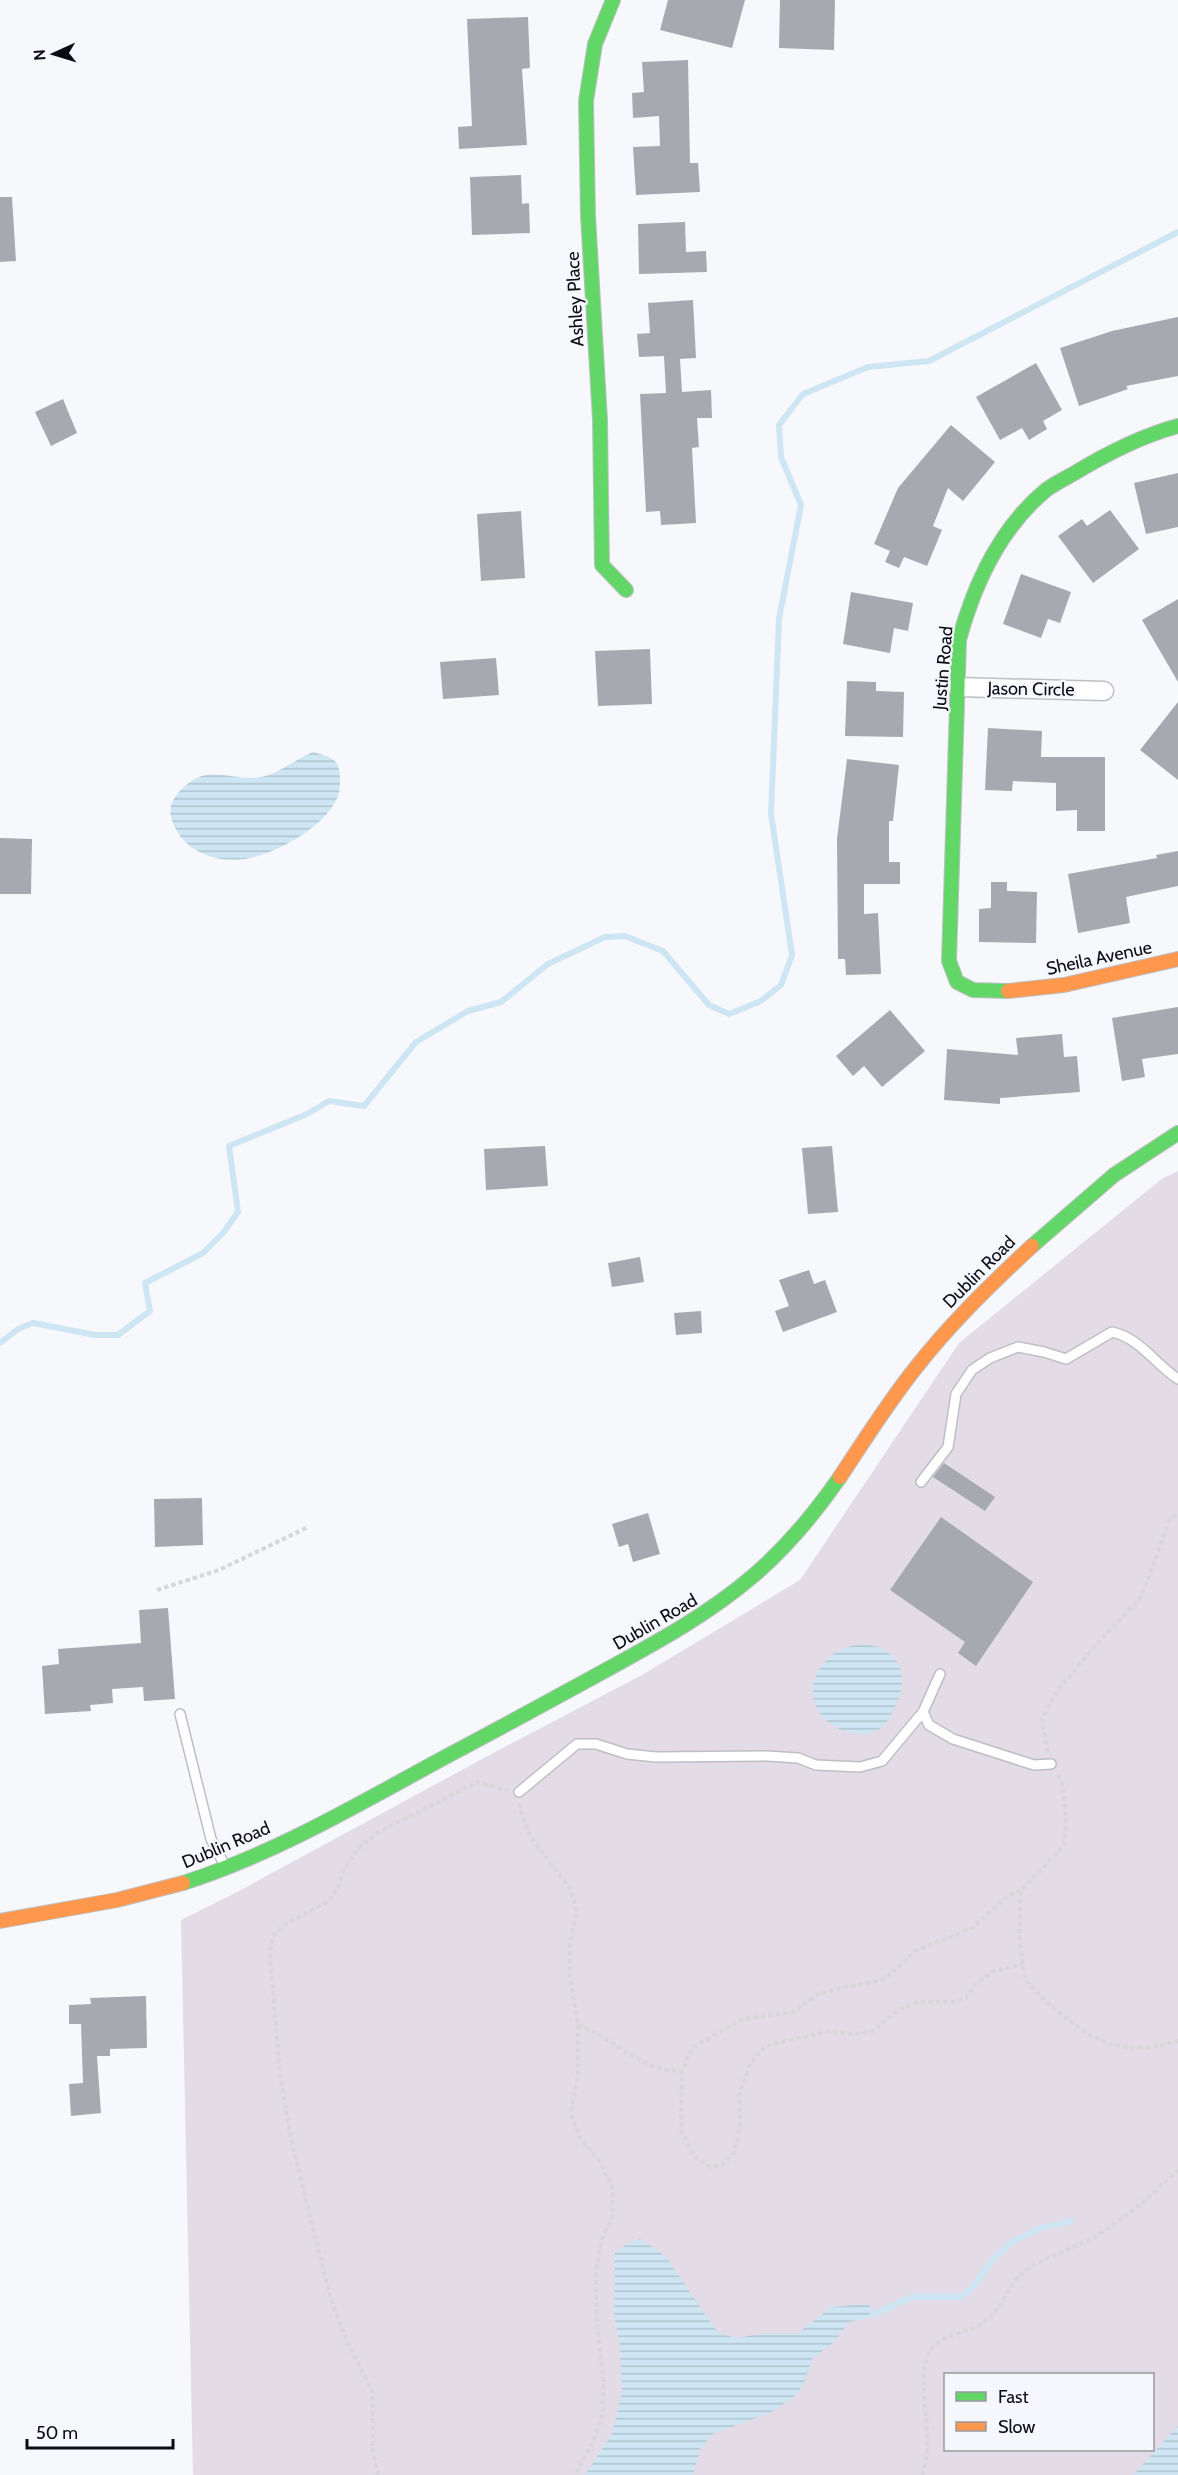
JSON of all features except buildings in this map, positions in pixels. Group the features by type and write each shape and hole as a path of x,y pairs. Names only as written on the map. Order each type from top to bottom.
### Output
{"street":[{"name":"Ashley Place","path":"613,0 595,44 586,101 587,177 600,420 602,565 626,590"},
{"name":"Justin Road","path":"957,983 949,961 957,687 959,640 969,603 1009,529 1046,490 1099,458 1153,434 1178,426"},
{"name":"Jason Circle","path":"957,687 1104,691"},
{"name":"Sheila Avenue","path":"957,983 973,989 998,992 1072,985 1178,959"},
{"name":"Dublin Road","path":"0,1921 129,1897 181,1884 226,1868 317,1824 561,1695 722,1603 761,1570 795,1535 822,1501 901,1388 958,1318 1073,1209 1128,1165 1178,1133"}],"lane":[{"path":"921,1482 948,1447 956,1394 972,1370 990,1358 1018,1347 1066,1359 1112,1332 1124,1335 1142,1347 1164,1370 1178,1379"},
{"path":"519,1792 577,1744 596,1744 627,1754 656,1757 767,1756 798,1758 816,1765 860,1767 882,1761 923,1712 940,1674"},
{"path":"923,1712 929,1725 953,1739 1035,1765 1051,1764"},
{"path":"180,1714 211,1839 226,1868"}],"path":[{"path":"1023,1964 992,1972 976,1984 966,1998 954,2002 918,2002 899,2009 873,2031 854,2034 829,2031 765,2046 750,2064 739,2094 740,2126 734,2153 722,2165 711,2167 693,2155 681,2130 682,2071 692,2048 743,2019 793,2012 819,1993 885,1979 915,1951 972,1928 1008,1895 1021,1891 1064,1845 1066,1818 1062,1781 1051,1764 1042,1720 1055,1695 1100,1640 1139,1600 1169,1521 1178,1513"},
{"path":"157,1590 219,1570 308,1527"},
{"path":"378,2475 373,2451 373,2393 349,2346 331,2300 291,2139 280,2074 270,1955 273,1936 284,1924 327,1902 337,1890 344,1870 357,1850 377,1833 477,1782 519,1792 521,1812 531,1838 570,1888 576,1911 570,1944 570,1976 578,2025 578,2075 571,2113 579,2137 600,2162 613,2189 612,2218 601,2241 596,2274 597,2322 603,2376 603,2414 592,2444 575,2475"},
{"path":"1021,1891 1019,1936 1025,1980 1054,2010 1087,2034 1115,2046 1149,2048 1178,2041"},
{"path":"578,2025 595,2031 643,2062 668,2072 682,2071"},
{"path":"922,2475 927,2462 929,2432 924,2373 928,2354 941,2339 982,2323 996,2311 1024,2272 1115,2224 1178,2170"}],"shaded area":[{"path":"1178,1171 1178,2475 193,2475 181,1920 642,1675 800,1580 959,1343 1163,1178"}],"water":[{"path":"313,752 331,758 338,765 340,785 337,798 318,823 289,843 258,856 233,860 222,859 211,857 191,847 177,831 170,809 174,799 190,782 204,775 259,777 275,772"},
{"path":"866,1644 878,1647 894,1658 902,1674 902,1683 896,1705 883,1726 874,1732 858,1734 842,1730 822,1716 813,1696 813,1686 821,1666 829,1658 848,1647"},
{"path":"640,2239 666,2257 718,2333 736,2338 761,2334 797,2334 831,2307 867,2304 872,2309 872,2317 849,2322 833,2343 812,2359 805,2381 796,2395 770,2413 713,2434 700,2449 693,2475 585,2475 612,2434 622,2392 620,2346 614,2314 615,2252"},
{"path":"1178,2426 1178,2475 1133,2475"}],"waterway":[{"path":"0,1343 18,1329 33,1323 95,1335 118,1335 150,1311 145,1283 203,1253 223,1233 238,1212 229,1146 307,1114 329,1101 364,1106 416,1042 468,1011 501,1002 548,964 605,937 625,936 663,951 709,1005 729,1014 761,1001 781,985 792,955 771,814 779,619 801,505 781,457 779,425 803,394 868,367 929,361 1178,232"},
{"path":"872,2315 912,2297 961,2297 972,2288 994,2258 1014,2241 1041,2228 1071,2221"}],"traffic: fast":[{"path":"613,0 595,44 586,101 588,216 600,420 602,565 626,590"},
{"path":"1008,991 973,990 957,982 949,961 959,640 965,619 981,578 1002,540 1015,522 1046,490 1124,446 1178,426"},
{"path":"1032,1246 1114,1175 1178,1133"},
{"path":"183,1883 286,1842 684,1626 737,1589 765,1565 800,1529 840,1477"}],"traffic: slow":[{"path":"1008,991 1064,985 1178,959"},
{"path":"840,1477 894,1396 927,1353 970,1306 1032,1246"},
{"path":"0,1921 117,1900 183,1883"}]}
